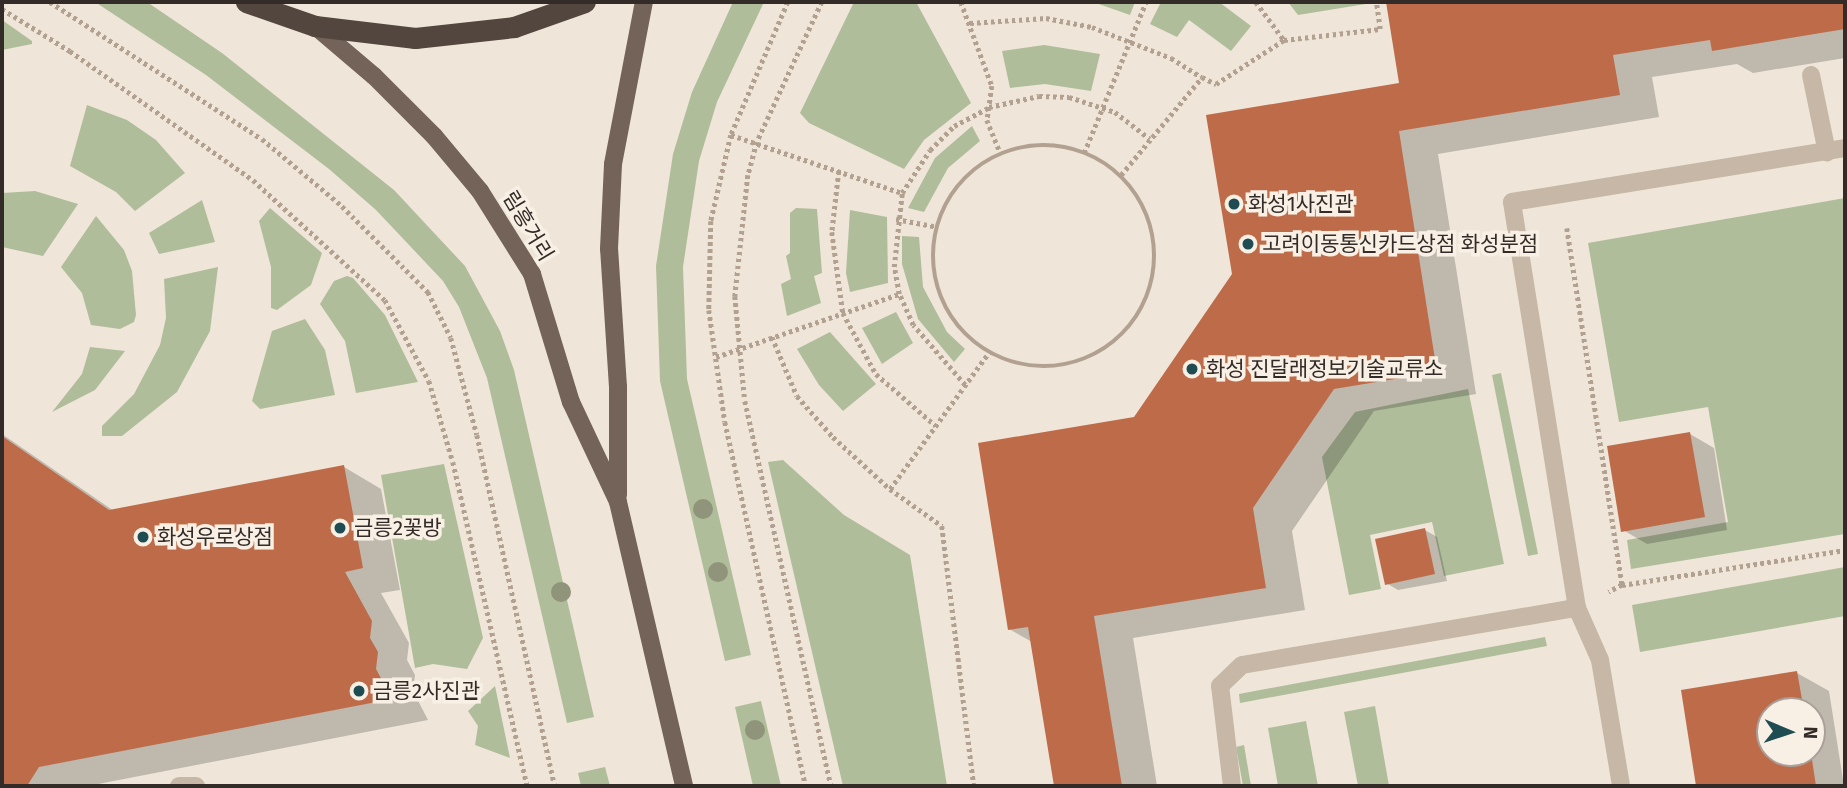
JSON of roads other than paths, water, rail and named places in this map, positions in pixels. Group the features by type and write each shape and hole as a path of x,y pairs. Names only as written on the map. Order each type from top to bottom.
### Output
{"highway":[{"path":"246,2 315,26 365,36 464,36 514,27 585,2"}],"main road":[{"name":"림흥거리","path":"618,502 618,387 609,249 613,164 644,2"},
{"name":"림흥거리","path":"315,26 374,76 434,136 506,229 531,274 571,402 618,502 684,786"}],"street":[{"path":"1811,75 1827,152"},
{"path":"1621,786 1600,660 1577,608 1512,202 1845,148"},
{"path":"1232,786 1220,686 1241,665 1577,608"},
{"path":"179,786 196,786"}],"place":[{"name":"화성1사진관","path":"1234,204"},
{"name":"고려이동통신카드상점 화성분점","path":"1248,244"},
{"name":"화성 진달래정보기술교류소","path":"1192,369"},
{"name":"금릉2꽃방","path":"340,528"},
{"name":"화성우로상점","path":"143,537"},
{"name":"금릉2사진관","path":"359,691"}]}
